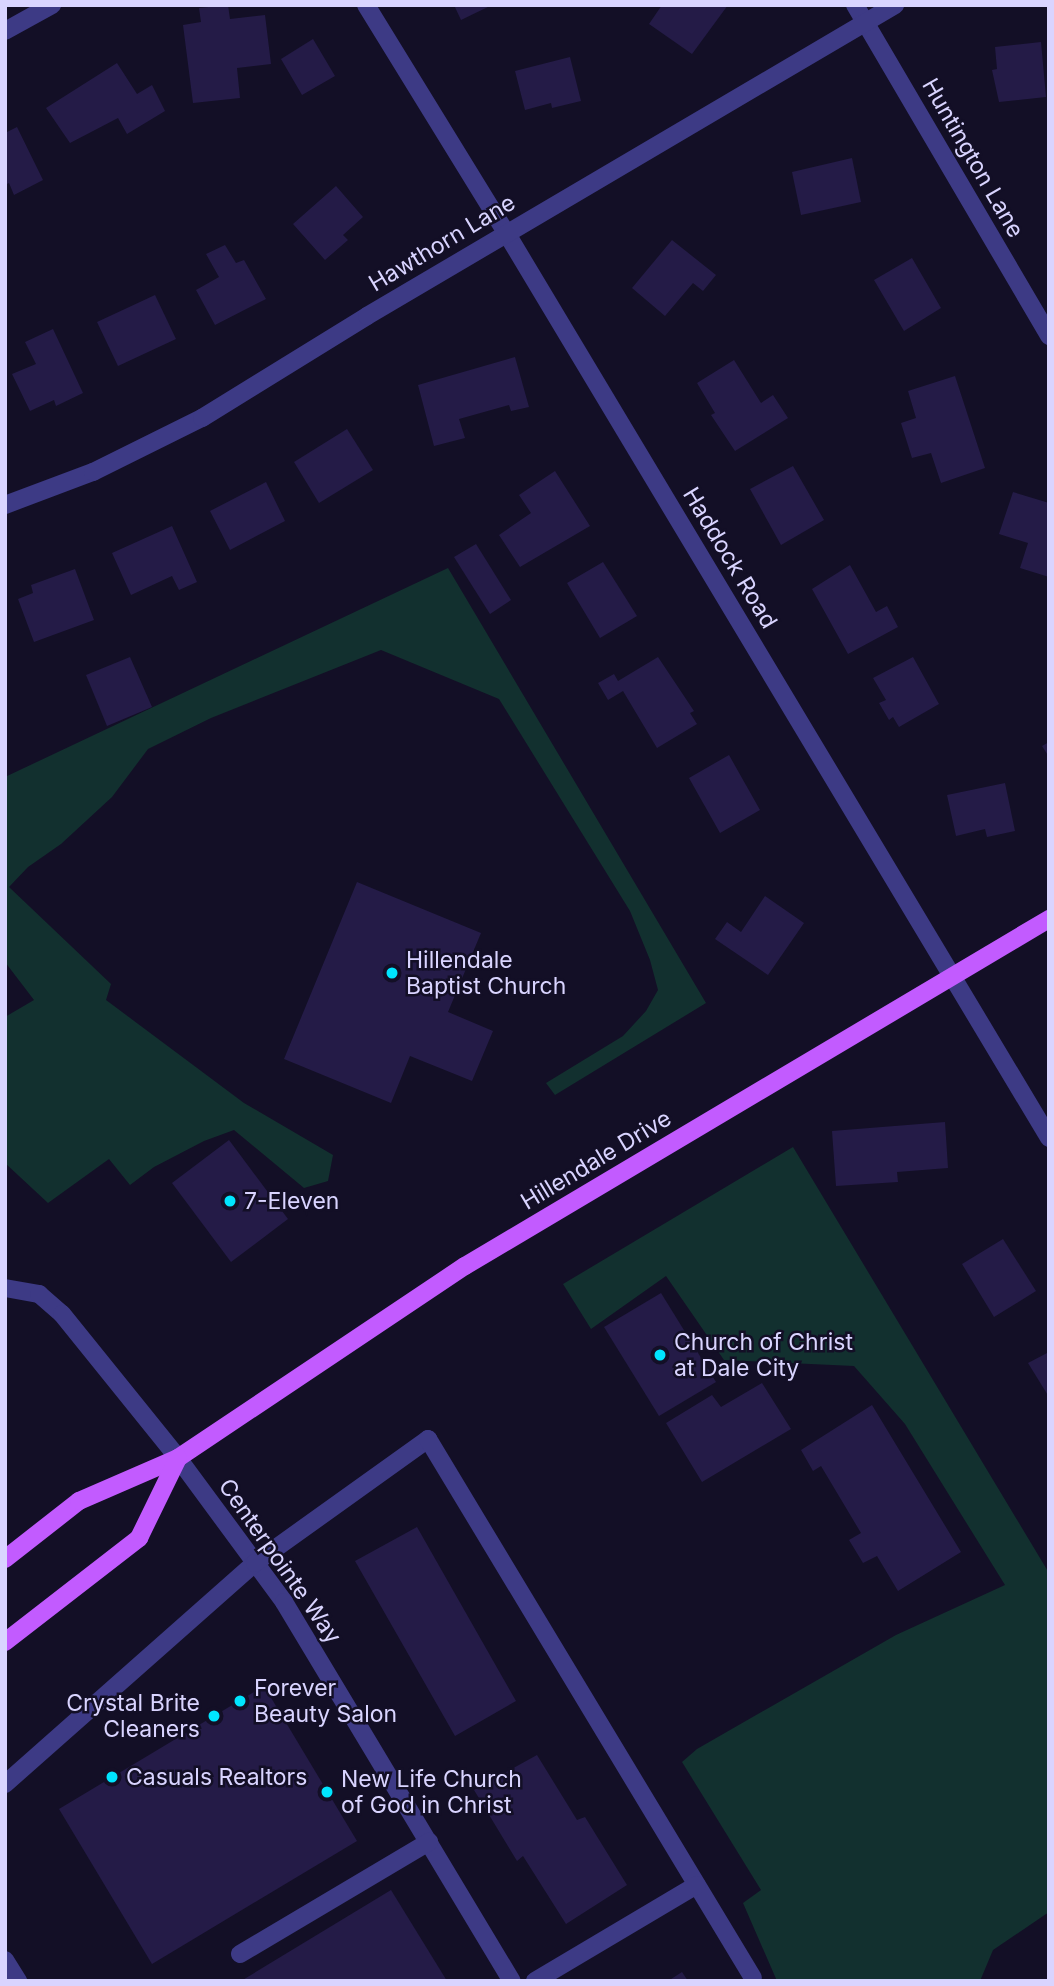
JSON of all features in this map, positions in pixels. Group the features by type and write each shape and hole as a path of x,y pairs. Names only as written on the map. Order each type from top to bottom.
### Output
{"main road":[{"name":"Hillendale Drive","path":"5,1559 79,1501 178,1458 465,1266 1049,919"},
{"path":"5,1642 139,1538 178,1458"}],"street":[{"path":"5,31 52,5"},
{"name":"Haddock Road","path":"366,5 507,234 1049,1138"},
{"name":"Huntington Lane","path":"855,5 1049,336"},
{"name":"Hawthorn Lane","path":"5,505 93,472 202,418 895,5"},
{"name":"Centerpointe Way","path":"5,1288 39,1294 62,1314 178,1458 284,1602 512,1981"},
{"path":"5,1784 255,1563 428,1439 753,1978"},
{"path":"240,1954 429,1842"},
{"path":"535,1981 697,1885"},
{"path":"5,1960 18,1981"}],"green space":[{"path":"448,568 706,1003 555,1095 546,1083 623,1036 646,1011 658,990 650,960 630,911 499,699 381,650 211,718 148,749 112,797 61,844 28,867 9,887 111,984 106,1000 244,1103 333,1155 328,1181 304,1188 234,1130 204,1141 154,1167 130,1185 109,1159 48,1203 5,1163 5,1017 34,1000 5,962 5,777"},
{"path":"793,1147 1049,1573 1049,1912 993,1950 980,1981 777,1981 743,1903 761,1890 682,1762 697,1749 896,1635 1005,1585 905,1424 854,1366 724,1360 666,1276 591,1329 563,1284"}],"building":[{"path":"228,5 230,19 265,15 271,64 237,68 240,98 193,103 183,25 201,22 199,8"},
{"path":"454,5 492,5 461,20"},
{"path":"662,5 728,5 692,54 649,24"},
{"path":"313,39 335,76 302,95 281,59"},
{"path":"1041,42 1046,97 999,102 992,70 997,69 995,47"},
{"path":"570,57 581,101 552,108 551,103 525,110 515,71"},
{"path":"117,63 137,94 152,85 165,111 127,134 118,118 70,143 46,108"},
{"path":"17,127 43,180 14,195 9,183 5,185 5,133"},
{"path":"852,158 861,202 801,215 792,172"},
{"path":"336,186 363,217 343,235 348,240 325,260 293,224"},
{"path":"672,240 716,275 703,291 693,283 665,316 632,288"},
{"path":"225,245 236,263 244,260 266,299 215,325 196,290 219,277 206,254"},
{"path":"912,258 941,308 904,331 874,280"},
{"path":"155,295 176,339 118,366 97,322"},
{"path":"53,329 83,393 56,406 54,400 30,411 12,374 36,364 25,342"},
{"path":"515,357 529,407 511,411 509,405 459,419 465,438 434,446 418,385"},
{"path":"734,360 761,403 773,395 788,418 735,451 711,415 715,413 697,383"},
{"path":"955,376 985,468 941,483 931,453 912,458 901,423 916,418 908,391"},
{"path":"347,429 373,470 319,503 294,462"},
{"path":"793,466 824,520 781,545 750,489"},
{"path":"555,471 590,526 520,567 499,535 531,513 519,495"},
{"path":"266,482 285,521 230,550 210,511"},
{"path":"1013,492 1049,503 1049,577 1020,568 1028,543 999,534"},
{"path":"172,526 197,582 179,590 172,576 131,595 112,553"},
{"path":"476,544 511,600 490,614 454,557"},
{"path":"603,562 637,616 600,638 567,583"},
{"path":"850,565 876,612 887,606 898,627 848,654 812,589"},
{"path":"75,569 94,620 34,642 18,599 33,593 31,585"},
{"path":"130,657 152,707 107,726 86,675"},
{"path":"658,657 694,711 690,713 697,724 657,748 623,691 608,700 598,683 614,674 618,681"},
{"path":"913,657 939,704 899,727 893,717 889,720 879,703 886,700 873,678"},
{"path":"1049,742 1049,757 1042,746"},
{"path":"729,755 760,810 720,833 689,778"},
{"path":"1005,783 1015,831 987,837 985,829 956,836 947,795"},
{"name":"Hillendale Baptist Church","path":"357,882 481,933 448,1012 493,1031 472,1081 410,1056 391,1103 284,1059"},
{"path":"765,896 804,923 768,975 715,939 727,922 741,932"},
{"path":"945,1122 948,1168 897,1172 898,1182 836,1186 832,1131"},
{"name":"7-Eleven","path":"229,1140 288,1219 231,1262 172,1183"},
{"path":"1003,1239 1036,1291 994,1317 962,1264"},
{"name":"Church of Christ at Dale City","path":"661,1293 716,1382 659,1416 604,1327"},
{"path":"1049,1352 1049,1397 1028,1363"},
{"path":"762,1383 791,1429 702,1482 666,1423 712,1395 721,1407"},
{"path":"872,1405 961,1552 898,1591 877,1556 863,1563 849,1540 861,1533 821,1466 813,1471 801,1450"},
{"path":"417,1527 516,1701 455,1736 355,1561"},
{"path":"264,1686 357,1841 152,1964 59,1809"},
{"path":"537,1755 577,1820 585,1817 627,1885 566,1924 523,1856 517,1861 474,1790"},
{"path":"391,1890 447,1981 241,1981"},
{"path":"682,1972 688,1981 668,1981"}],"place":[{"name":"Hillendale Baptist Church","path":"392,973"},
{"name":"7-Eleven","path":"230,1201"},
{"name":"Church of Christ at Dale City","path":"660,1355"},
{"name":"Forever Beauty Salon","path":"240,1701"},
{"name":"Crystal Brite Cleaners","path":"214,1716"},
{"name":"Casuals Realtors","path":"112,1777"},
{"name":"New Life Church of God in Christ","path":"327,1792"}]}
